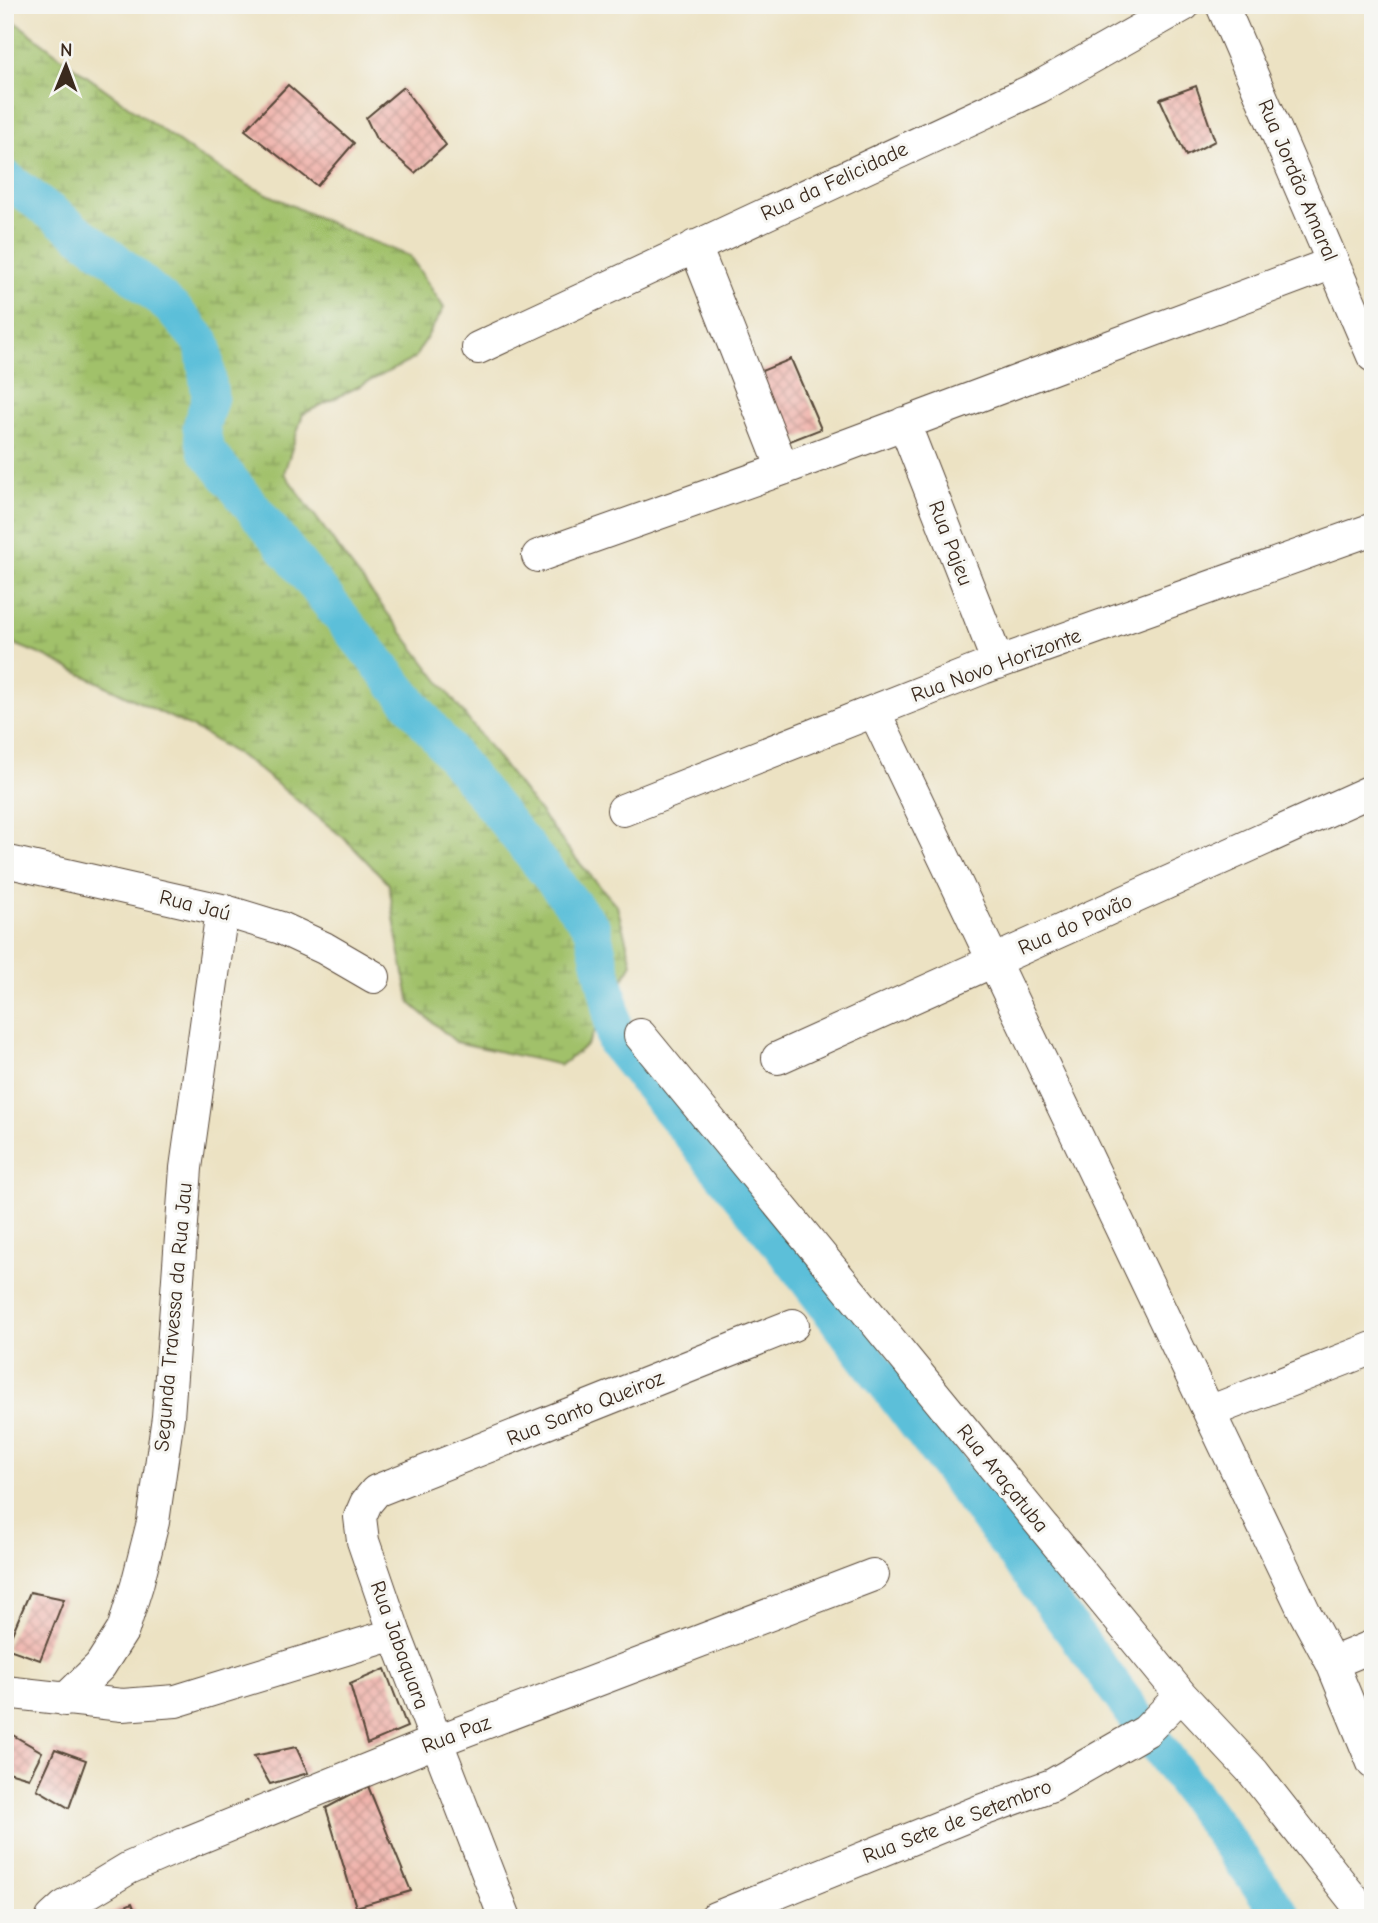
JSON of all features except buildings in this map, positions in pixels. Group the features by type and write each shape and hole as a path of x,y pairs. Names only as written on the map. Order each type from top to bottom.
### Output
{"street":[{"name":"Rua da Felicidade","path":"478,348 1038,86 1184,5"},
{"name":"Rua Jordão Amaral","path":"1222,5 1373,356"},
{"path":"695,246 783,468"},
{"path":"538,555 783,468 1333,262"},
{"name":"Rua Pajeu","path":"904,423 998,663"},
{"name":"Rua Novo Horizonte","path":"623,810 998,663 1373,529"},
{"path":"874,711 1305,1613 1332,1663 1373,1762"},
{"name":"Rua do Pavão","path":"778,1058 1373,790"},
{"name":"Rua Jaú","path":"5,861 222,910 281,928 324,948 374,977"},
{"name":"Segunda Travessa da Rua Jau","path":"65,1700 100,1666 123,1630 153,1522 167,1417 186,1168 222,910"},
{"name":"Rua Araçatuba","path":"640,1035 1181,1695 1253,1772 1368,1918"},
{"name":"Rua Santo Queiroz","path":"376,1491 793,1325"},
{"path":"1209,1412 1373,1348"},
{"name":"Rua Jabaquara","path":"376,1491 366,1503 360,1517 363,1541 435,1742 505,1918"},
{"name":"Rua Paz","path":"51,1918 64,1907 129,1868 435,1742 873,1575"},
{"path":"5,1692 122,1705 177,1701 395,1634"},
{"path":"1332,1663 1373,1646"},
{"name":"Rua Sete de Setembro","path":"715,1918 976,1812 1052,1785 1146,1731 1181,1695"}],"green space":[{"path":"5,14 194,153 248,185 353,234 410,256 444,308 414,359 303,414 284,473 480,735 577,860 617,906 632,963 587,1045 561,1065 456,1042 410,1003 389,884 345,839 252,764 201,732 5,640"}],"waterway":[{"path":"5,178 115,260 175,311 203,344 210,397 201,427 206,450 592,928 610,1003 615,1042 784,1249 1076,1635 1284,1918"}]}
